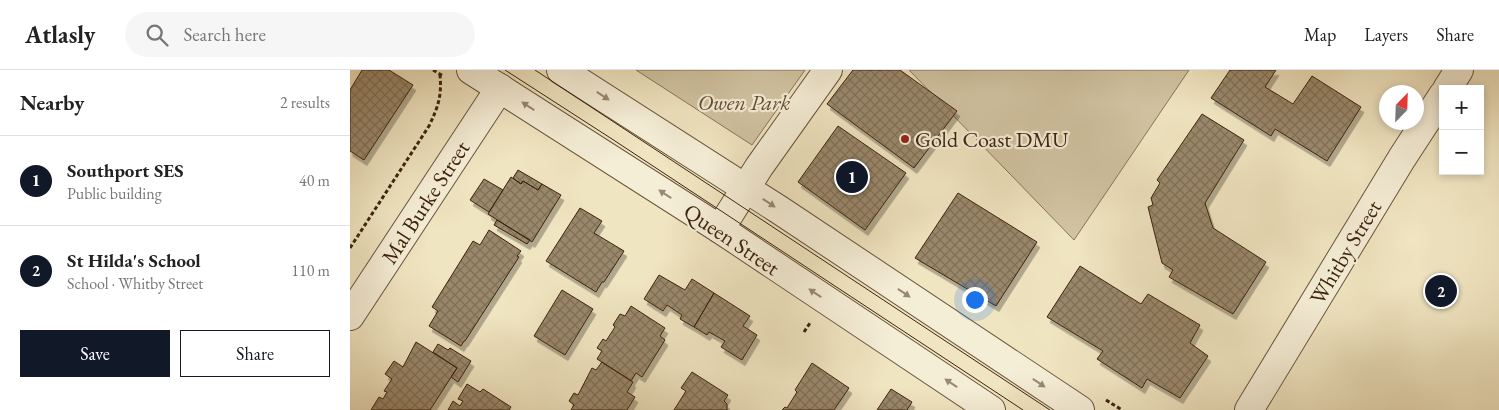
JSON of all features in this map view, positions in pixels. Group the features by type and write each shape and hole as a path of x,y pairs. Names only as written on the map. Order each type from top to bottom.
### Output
{"street":[{"name":"Queen Street","path":"471,70 720,229 991,410"},
{"path":"562,70 746,188 1080,410"},
{"path":"720,229 767,156 828,70"},
{"path":"1449,85 1459,70"},
{"name":"Mal Burke Street","path":"350,316 500,88"},
{"name":"Whitby Street","path":"1249,410 1402,158 1439,101"}],"path":[{"path":"350,248 429,126 439,105 442,89 440,74"},
{"path":"804,332 807,328"}],"green space":[{"name":"Owen Park","path":"636,70 805,70 752,145"},
{"path":"909,70 1189,70 1074,240"}],"building":[{"path":"362,70 389,70 413,85 364,160 350,151 350,90"},
{"name":"Gold Coast DMU","path":"853,70 900,70 957,111 914,168 827,104"},
{"path":"1230,70 1276,70 1265,87 1293,104 1312,76 1361,107 1327,161 1275,129 1271,136 1211,98"},
{"path":"1202,114 1244,140 1205,203 1213,228 1266,262 1233,314 1169,277 1173,270 1162,263 1148,207 1153,205 1151,198 1160,183 1157,180"},
{"path":"838,126 906,173 865,230 798,182"},
{"path":"518,170 542,184 538,190 523,181 521,184 513,178"},
{"path":"511,177 521,184 523,181 538,190 542,184 561,195 532,242 488,214"},
{"path":"484,179 503,190 489,212 470,200"},
{"path":"958,193 1037,242 996,306 915,258"},
{"path":"580,208 602,221 594,233 624,251 596,292 546,261"},
{"path":"497,220 530,240 527,244 494,225"},
{"path":"489,230 521,251 517,256 519,257 461,346 429,326 438,311 432,307 473,241 480,245"},
{"path":"1080,266 1141,304 1148,294 1200,325 1190,343 1208,356 1180,398 1147,379 1142,388 1097,359 1103,351 1047,317"},
{"path":"659,275 685,290 692,279 714,293 694,327 680,319 682,315 667,305 663,311 644,299"},
{"path":"562,290 593,309 565,355 534,336"},
{"path":"714,293 750,316 743,326 757,335 742,360 721,347 725,341 709,332 707,335 694,327"},
{"path":"631,306 665,328 660,336 665,340 642,377 636,373 631,381 597,359 602,351 597,348 603,339 606,341 615,327 613,325 620,314 625,316"},
{"path":"416,342 457,368 430,410 371,410 379,397 383,399 387,392 384,391 392,379 385,374 394,361 403,367"},
{"path":"438,344 448,350 450,348 471,361 458,382 451,377 457,368 433,352"},
{"path":"602,362 633,382 627,392 635,397 627,410 571,410 574,405 569,401 574,393 578,395 592,368 596,370"},
{"path":"812,363 849,388 834,410 782,410 785,407 787,408 797,392 795,390"},
{"path":"692,372 728,395 724,401 727,404 727,410 674,410 686,391 681,388"},
{"path":"467,384 480,392 483,389 511,407 509,410 448,410 453,401 460,406 463,401 458,399"},
{"path":"891,389 912,402 907,410 877,410"}],"tram line":[{"path":"505,70 1023,410"},
{"path":"535,70 1050,410"}],"place":[{"name":"Gold Coast DMU","path":"905,139"},
{"name":"Southport SES","path":"852,177"},
{"name":"St Hilda's School","path":"1441,291"}]}
